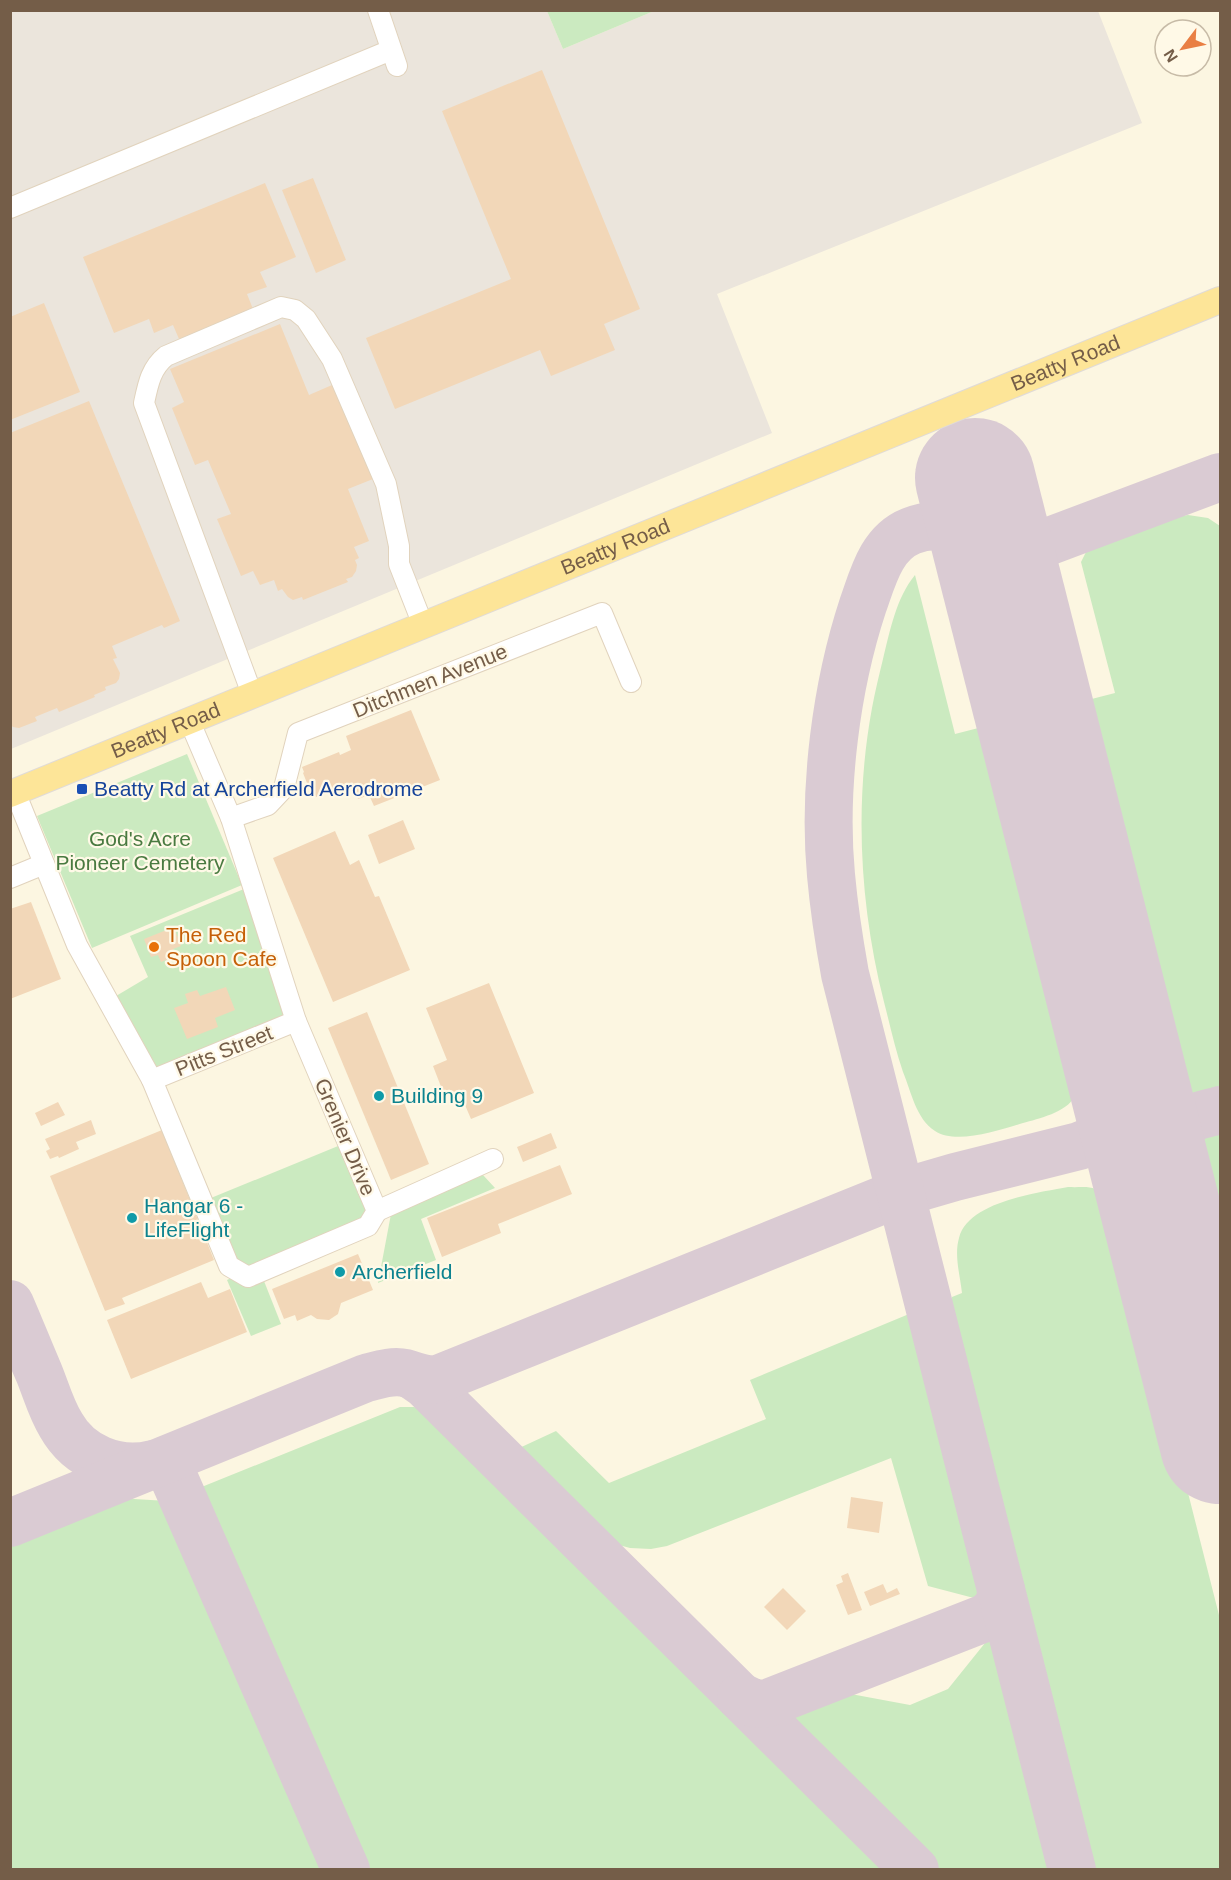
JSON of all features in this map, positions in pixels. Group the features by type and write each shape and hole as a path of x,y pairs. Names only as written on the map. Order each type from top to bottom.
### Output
{"main road":[{"name":"Beatty Road","path":"13,793 1221,300"}],"lane":[{"path":"10,208 394,58 378,10"},
{"path":"252,694 144,403 157,363 166,356 281,307 295,310 306,319 332,359 386,484 399,546 399,564 423,625"},
{"name":"Ditchmen Avenue","path":"231,818 268,805 284,788 298,733 602,613 631,682"},
{"name":"Grenier Drive","path":"13,793 77,945 152,1080 229,1266 248,1277 368,1226 376,1211 296,1021 231,818 189,720"},
{"path":"10,878 44,864"},
{"name":"Pitts Street","path":"152,1080 296,1021"},
{"path":"376,1211 493,1159"}],"shaded area":[{"path":"11,11 547,11 563,49 654,11 1098,11 1142,123 717,294 772,433 11,749"}],"green space":[{"path":"547,11 654,11 563,49"},
{"path":"1188,515 1208,518 1220,526 1220,1094 1198,1098 1186,1098 1175,1094 1076,703 1115,693 1081,562 1086,552 1175,517"},
{"path":"915,575 955,734 994,724 1081,1071 1074,1097 1059,1111 978,1135 954,1137 944,1135 928,1126 919,1112 895,1046 869,930 862,856 866,745 872,708 894,615 908,584"},
{"name":"God's Acre Pioneer Cemetery","path":"187,754 242,885 92,948 37,816"},
{"path":"244,889 289,1020 154,1074 111,999 148,977 130,936"},
{"path":"1220,1127 1220,1272 1189,1147 1197,1136"},
{"path":"343,1144 371,1211 363,1223 248,1273 232,1263 206,1200"},
{"path":"483,1175 495,1188 421,1219 436,1260 378,1283 391,1214"},
{"path":"1068,1187 1095,1189 1107,1201 1114,1201 1220,1619 1220,1869 1089,1869 949,1319 952,1297 962,1293 957,1251 959,1238 965,1226 975,1216 1005,1201"},
{"path":"237,1275 262,1276 281,1324 251,1336 227,1280"},
{"path":"909,1314 916,1322 985,1591 982,1596 975,1598 928,1586 891,1458 667,1546 651,1549 630,1548 608,1542 515,1450 556,1431 609,1483 766,1419 750,1380"},
{"path":"400,1407 414,1407 427,1411 888,1869 11,1869 11,1541 118,1498 167,1501"},
{"path":"997,1638 1056,1869 939,1869 790,1722 795,1712 840,1692 910,1705 948,1689 985,1643"}],"building":[{"path":"542,70 640,309 604,324 615,350 551,376 540,350 395,409 366,338 511,279 442,111"},
{"path":"313,178 346,260 316,273 282,190"},
{"path":"265,183 296,257 260,272 267,287 247,294 253,309 179,339 173,325 154,333 149,319 114,333 83,257"},
{"path":"44,303 80,392 10,420 10,317"},
{"path":"280,324 309,395 339,382 378,477 348,489 369,541 354,547 359,558 355,560 356,571 352,577 346,579 348,582 303,600 302,597 293,600 282,589 278,591 274,580 260,585 253,571 241,576 217,519 231,514 208,460 195,465 172,408 184,402 170,369"},
{"path":"89,401 180,621 164,628 162,625 112,646 117,658 113,659 120,673 119,679 116,683 105,687 106,690 94,695 95,697 59,712 57,708 35,717 37,721 19,728 13,727 10,724 10,433"},
{"path":"411,710 440,780 374,806 369,795 358,799 351,784 316,797 314,792 311,793 302,767 339,752 340,755 351,750 346,736"},
{"path":"403,820 415,849 379,864 368,835"},
{"path":"335,831 350,865 359,860 375,897 379,896 410,970 333,1002 273,858"},
{"path":"31,902 61,979 10,999 10,909"},
{"path":"174,927 181,946 173,949 176,956 161,962 158,955 151,957 144,939"},
{"path":"489,983 534,1093 471,1119 459,1091 445,1097 433,1066 447,1060 426,1008"},
{"path":"226,987 235,1010 215,1018 218,1027 187,1039 174,1008 188,1003 185,994 197,990 200,996"},
{"name":"Building 9","path":"367,1012 429,1164 391,1180 328,1028"},
{"path":"58,1102 65,1115 41,1126 35,1113"},
{"path":"91,1120 96,1134 76,1142 79,1149 59,1158 58,1156 50,1159 46,1151 50,1149 45,1139"},
{"name":"Hangar 6 - LifeFlight","path":"162,1130 214,1260 122,1298 125,1304 105,1311 50,1176"},
{"path":"551,1133 557,1148 523,1162 517,1147"},
{"path":"560,1165 572,1194 498,1224 501,1233 442,1257 427,1218"},
{"name":"Archerfield","path":"358,1254 373,1290 341,1303 338,1314 329,1320 317,1319 311,1315 297,1321 295,1315 284,1319 272,1289"},
{"path":"201,1282 208,1298 230,1289 247,1332 131,1379 107,1320"},
{"path":"851,1497 883,1502 879,1533 847,1528"},
{"path":"848,1573 862,1610 848,1615 836,1585 843,1582 841,1576"},
{"path":"883,1584 887,1593 897,1588 900,1594 870,1606 864,1592"},
{"path":"783,1588 806,1611 787,1630 764,1607"}],"taxiway":[{"path":"1072,1870 845,974 831,875 830,773 845,670 863,605 870,583 885,552 901,536 928,527 942,527 955,530 992,547 1007,551 1023,551 1220,477"},
{"path":"1012,611 997,555 1010,533 1012,518 1008,509 992,497 972,499 964,505 957,516 962,540 969,553 992,570 998,578 1041,736"},
{"path":"10,1523 366,1378 395,1372 425,1379 438,1379 900,1193 1079,1146 1090,1141 1107,1128 1118,1111 1122,1101 1124,1079 1085,912"},
{"path":"1196,1348 1159,1191 1158,1169 1164,1149 1175,1131 1199,1115 1220,1110"},
{"path":"10,1304 54,1413 69,1436 78,1446 100,1460 126,1466 153,1464"},
{"path":"415,1377 425,1384 915,1870"},
{"path":"166,1460 346,1870"},
{"path":"741,1697 756,1704 768,1703 985,1618 997,1606 1001,1590"}],"runway":[{"path":"975,478 1220,1444"}],"place":[{"name":"Beatty Rd at Archerfield Aerodrome","path":"82,789"},
{"name":"The Red Spoon Cafe","path":"154,947"},
{"name":"Building 9","path":"379,1096"},
{"name":"Hangar 6 - LifeFlight","path":"132,1218"},
{"name":"Archerfield","path":"340,1272"}]}
